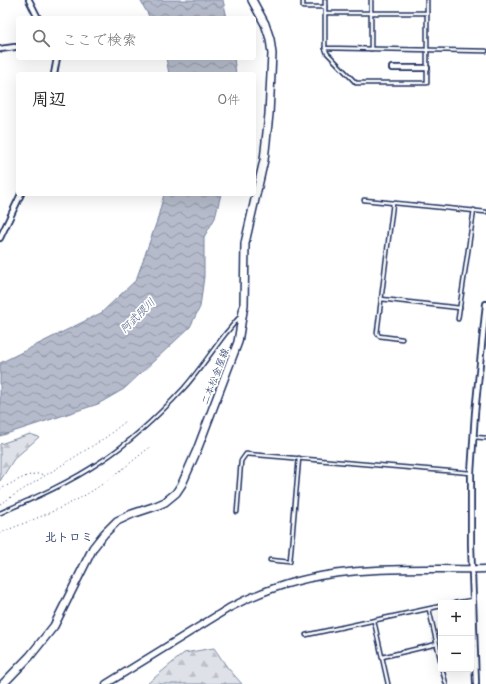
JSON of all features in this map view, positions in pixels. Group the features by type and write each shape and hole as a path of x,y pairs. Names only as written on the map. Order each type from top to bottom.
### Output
{"main road":[{"name":"二本松金屋線","path":"252,0 265,24 270,39 272,54 269,114 264,160 256,195"},
{"name":"二本松金屋線","path":"3,684 30,656 54,626 93,548 104,534 117,521 165,502 176,493 182,484 197,450 238,342 244,305 245,243 256,196"}],"street":[{"path":"28,0 37,16"},
{"path":"0,49 15,47"},
{"path":"54,72 57,60"},
{"path":"392,68 427,68"},
{"path":"0,238 19,196"},
{"path":"476,684 471,544 471,473 486,304"},
{"path":"106,684 229,608 251,597 294,582 349,572 381,570 486,569"}],"lane":[{"path":"303,0 303,7 325,7"},
{"path":"325,0 325,48 327,53 356,83 427,83 427,0"},
{"path":"371,0 371,49"},
{"path":"325,13 427,13"},
{"path":"325,48 486,51"},
{"path":"364,200 486,212"},
{"path":"393,203 377,333 379,336 402,339"},
{"path":"458,319 474,210"},
{"path":"381,299 460,308"},
{"path":"0,513 64,484 121,447 179,394 238,318 242,316"},
{"path":"473,437 486,438"},
{"path":"237,512 241,461 243,456 246,454 471,473"},
{"path":"270,560 290,562 299,458"},
{"path":"306,635 438,607"},
{"path":"429,609 438,649"},
{"path":"374,621 388,684"},
{"path":"382,657 437,644"},
{"path":"443,672 446,684"}],"path":[{"path":"0,504 105,438 126,421"},
{"path":"0,533 46,514 86,495 113,476 150,446"},
{"path":"0,489 30,474 45,475"}],"green space":[{"path":"30,434 39,437 14,459 0,481 0,444"},
{"path":"214,648 227,667 242,684 147,684 184,653"}],"water":[{"path":"140,0 223,0 227,16 149,16"},
{"path":"166,60 234,60 236,72 169,72"},
{"name":"阿武隈川","path":"163,196 220,196 215,218 204,237 204,277 200,307 190,327 124,389 98,404 0,436 0,363 101,313 136,280 157,221"}],"district":[{"name":"北トロミ","path":"69,536"}]}
